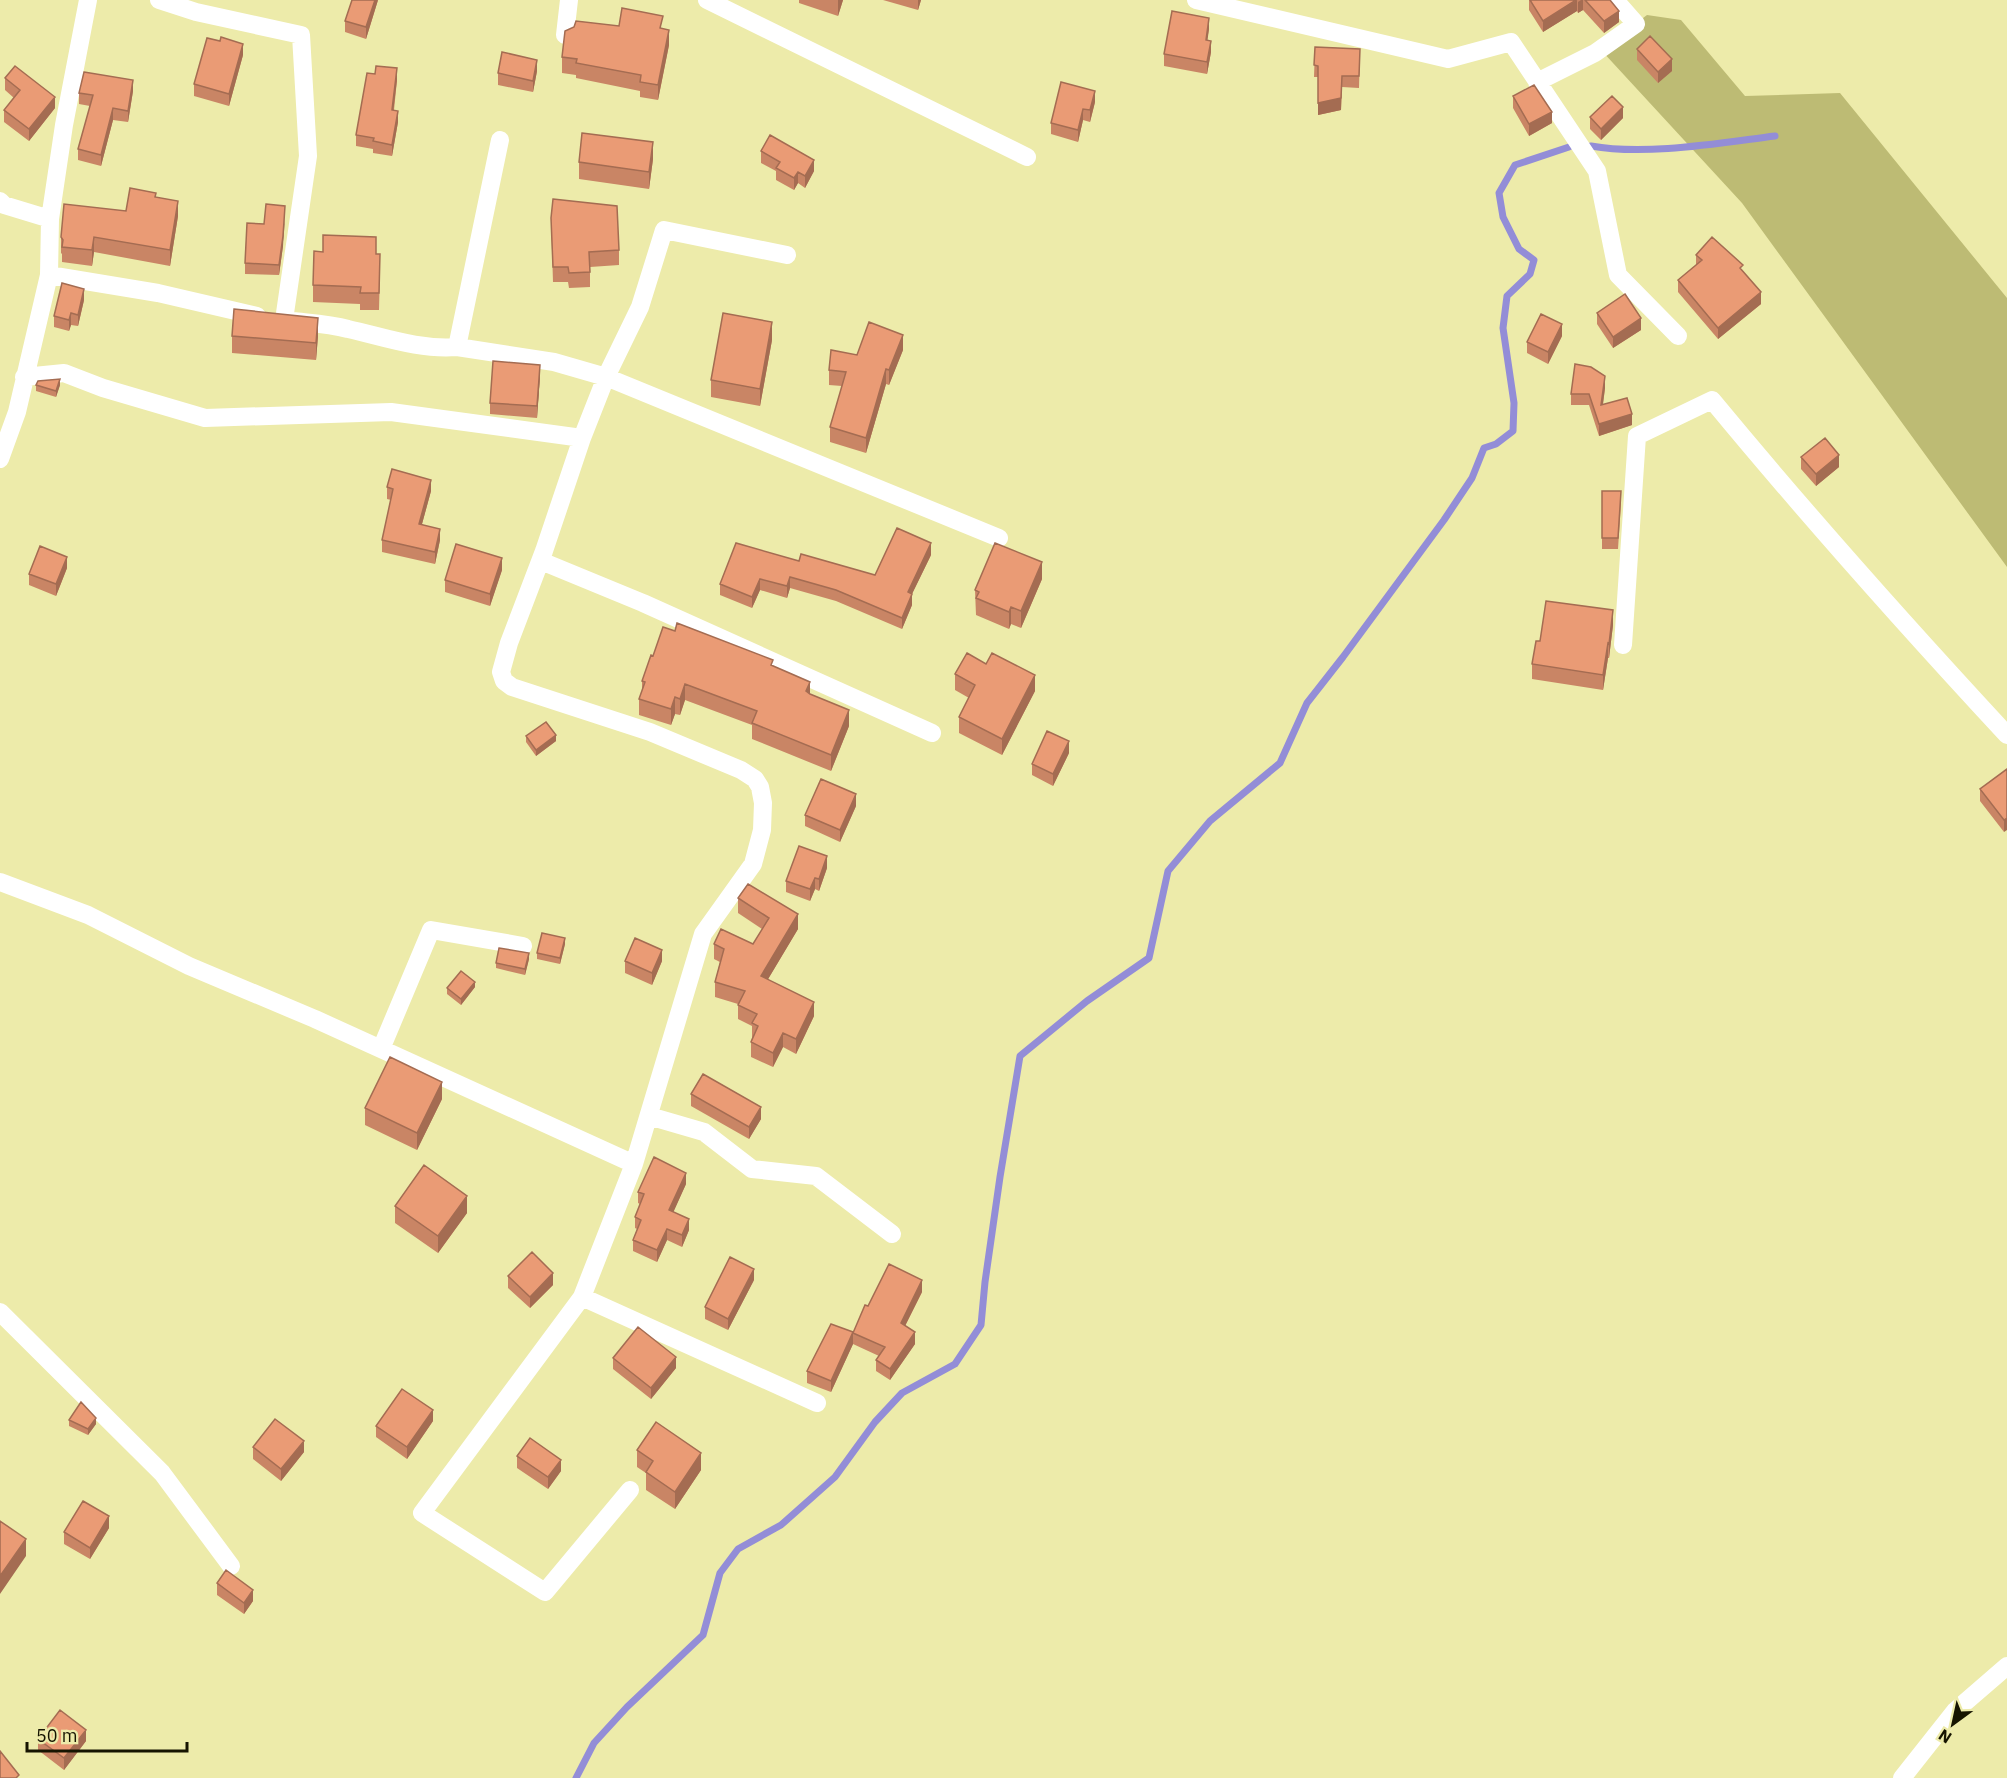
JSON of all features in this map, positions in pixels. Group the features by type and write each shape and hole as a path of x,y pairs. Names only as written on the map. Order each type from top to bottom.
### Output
{"street":[{"path":"0,459 17,412 50,275 50,219 66,114 88,0"},
{"path":"159,0 196,12 302,35 308,156 284,320"},
{"path":"565,35 569,0"},
{"path":"707,0 1027,157"},
{"path":"1196,0 1448,59 1511,42 1597,171 1618,275 1678,336"},
{"path":"1537,82 1595,53 1636,24 1615,0"},
{"path":"457,347 500,140"},
{"path":"0,201 4,205 50,219"},
{"path":"630,1490 545,1592 422,1513 582,1297 634,1164 703,934 753,864 762,830 763,803 760,787 755,779 741,770 650,732 512,687 504,681 501,672 509,643 541,561 582,438 606,377 640,307 664,230 787,255"},
{"path":"50,275 158,293 258,316 345,328 405,344 443,348 457,347 554,363 606,377 999,538"},
{"path":"24,377 64,373 103,388 205,418 391,412 582,438"},
{"path":"1623,645 1637,436 1712,400 1906,627 2007,735"},
{"path":"541,561 643,603 932,734"},
{"path":"0,882 88,915 189,966 381,1049 634,1164"},
{"path":"381,1049 431,930 522,946"},
{"path":"649,1116 704,1132 752,1169 816,1176 892,1234"},
{"path":"582,1297 816,1403"},
{"path":"0,1312 162,1473 231,1566"},
{"path":"1902,1778 1954,1711 2007,1666"}],"shaded area":[{"path":"1647,15 1681,20 1745,96 1840,93 2007,298 2007,567 1742,203 1601,50"}],"building":[{"path":"352,0 375,0 366,27 345,21"},
{"path":"1530,0 1576,0 1543,21"},
{"path":"1585,0 1610,0 1619,11 1604,21"},
{"path":"622,8 663,16 660,28 669,30 658,85 640,82 641,75 576,63 577,59 562,57 565,31 574,27 576,21 619,26"},
{"path":"1172,11 1209,18 1206,40 1211,41 1207,62 1164,54"},
{"path":"1650,36 1672,59 1658,72 1637,49"},
{"path":"221,37 243,44 229,94 194,84 207,38 220,41"},
{"path":"1315,47 1360,49 1359,76 1342,76 1341,98 1318,103 1318,66 1314,65"},
{"path":"502,52 537,60 533,81 498,73"},
{"path":"15,66 55,97 29,129 4,110 20,90 5,78"},
{"path":"376,66 397,68 392,110 398,111 392,145 373,141 374,138 356,135 367,73 375,74"},
{"path":"84,72 133,80 128,111 113,108 101,155 78,149 93,95 79,93"},
{"path":"1061,82 1095,91 1090,110 1083,109 1078,130 1051,123"},
{"path":"1534,85 1552,112 1529,124 1513,96"},
{"path":"1612,96 1623,107 1601,129 1590,117"},
{"path":"582,133 653,142 649,172 579,162"},
{"path":"770,135 814,160 805,176 798,172 794,178 776,168 780,162 761,151"},
{"path":"130,188 156,193 155,197 178,201 170,250 94,237 92,250 62,247 64,204 126,211"},
{"path":"553,199 617,206 619,250 589,252 590,272 569,273 568,267 553,267 551,218"},
{"path":"266,204 285,206 279,265 245,263 247,223 264,224"},
{"path":"323,235 376,237 376,254 380,254 379,293 360,293 361,287 313,285 314,251 323,252"},
{"path":"1712,237 1743,265 1740,268 1761,292 1718,328 1678,280 1702,260 1696,255"},
{"path":"62,283 84,289 78,315 71,313 69,320 54,316"},
{"path":"1625,294 1641,318 1613,337 1597,313"},
{"path":"234,309 318,318 316,343 232,336"},
{"path":"723,313 772,322 760,389 711,380"},
{"path":"1541,314 1562,324 1548,352 1527,342"},
{"path":"869,322 903,335 889,370 886,369 866,438 830,427 846,372 829,370 831,350 857,355"},
{"path":"493,361 540,365 537,406 490,403"},
{"path":"1575,364 1591,367 1605,376 1601,405 1627,398 1632,414 1599,424 1589,394 1571,394"},
{"path":"60,379 56,391 36,385 38,381"},
{"path":"1825,438 1839,455 1816,474 1801,457"},
{"path":"392,469 431,480 419,524 440,529 435,552 382,540 393,489 387,487"},
{"path":"1602,491 1621,491 1618,538 1602,538"},
{"path":"897,528 931,543 908,592 912,594 902,618 836,590 790,577 787,586 760,579 752,597 720,584 736,543 799,561 801,554 875,575"},
{"path":"995,543 1042,562 1021,611 1011,607 1009,612 976,598 979,592 975,590"},
{"path":"456,544 502,558 490,594 445,580"},
{"path":"40,546 67,557 56,584 29,574"},
{"path":"1546,601 1613,610 1603,675 1532,664 1536,641 1540,641"},
{"path":"677,623 773,660 771,665 810,682 806,691 810,694 849,710 831,755 752,723 757,711 685,684 680,699 675,697 671,709 639,699 645,682 642,681 663,627 675,631"},
{"path":"967,653 986,664 992,653 1035,675 1002,739 959,717 975,685 955,674"},
{"path":"546,722 556,735 536,750 526,736"},
{"path":"1047,731 1069,741 1053,774 1032,764"},
{"path":"2007,769 2007,818 2004,820 1980,789"},
{"path":"821,779 856,794 840,830 805,815"},
{"path":"799,846 827,856 819,879 815,878 810,889 786,881"},
{"path":"748,884 798,914 761,976 814,1002 796,1039 783,1033 773,1053 751,1042 758,1026 752,1023 757,1014 738,1005 745,991 715,982 724,949 714,944 721,929 753,944 769,918 738,898"},
{"path":"542,933 565,938 560,958 537,953"},
{"path":"635,938 662,950 652,973 625,961"},
{"path":"499,948 529,953 525,969 496,963"},
{"path":"461,971 475,982 461,999 447,988"},
{"path":"390,1057 442,1082 417,1133 365,1108"},
{"path":"703,1074 761,1107 749,1127 691,1094"},
{"path":"654,1157 686,1173 669,1210 689,1219 682,1235 667,1229 657,1250 633,1240 641,1220 635,1217 644,1194 638,1192"},
{"path":"424,1165 467,1196 438,1236 395,1206"},
{"path":"532,1252 553,1273 530,1297 508,1276"},
{"path":"730,1257 754,1269 728,1319 705,1307"},
{"path":"889,1264 922,1280 901,1323 915,1332 890,1369 876,1360 885,1347 853,1333 865,1305 868,1306"},
{"path":"831,1324 853,1332 831,1381 807,1371"},
{"path":"638,1327 676,1357 651,1388 613,1358"},
{"path":"402,1389 433,1410 407,1447 376,1426"},
{"path":"81,1402 96,1418 88,1429 69,1420"},
{"path":"275,1419 304,1441 281,1469 253,1447"},
{"path":"656,1422 701,1453 675,1492 646,1472 653,1461 637,1450"},
{"path":"530,1438 561,1460 548,1477 517,1456"},
{"path":"83,1501 109,1516 90,1548 64,1532"},
{"path":"0,1521 26,1539 0,1576"},
{"path":"226,1570 253,1590 244,1603 217,1583"},
{"path":"60,1710 86,1730 64,1758 38,1739"},
{"path":"0,1751 19,1775 16,1778 0,1778"}],"waterway":[{"path":"1591,146 1612,149 1659,149 1775,136"},
{"path":"576,1778 594,1743 627,1707 703,1635 720,1573 738,1549 781,1525 835,1477 875,1422 902,1393 955,1364 981,1325 1000,1177 1020,1056 1087,1001 1149,958 1168,871 1210,821 1280,763 1307,703 1444,520 1472,478 1484,448 1496,444 1513,431 1514,403 1503,328 1507,296 1530,274 1534,260 1519,249 1503,217 1499,193 1515,165 1569,147"}]}
